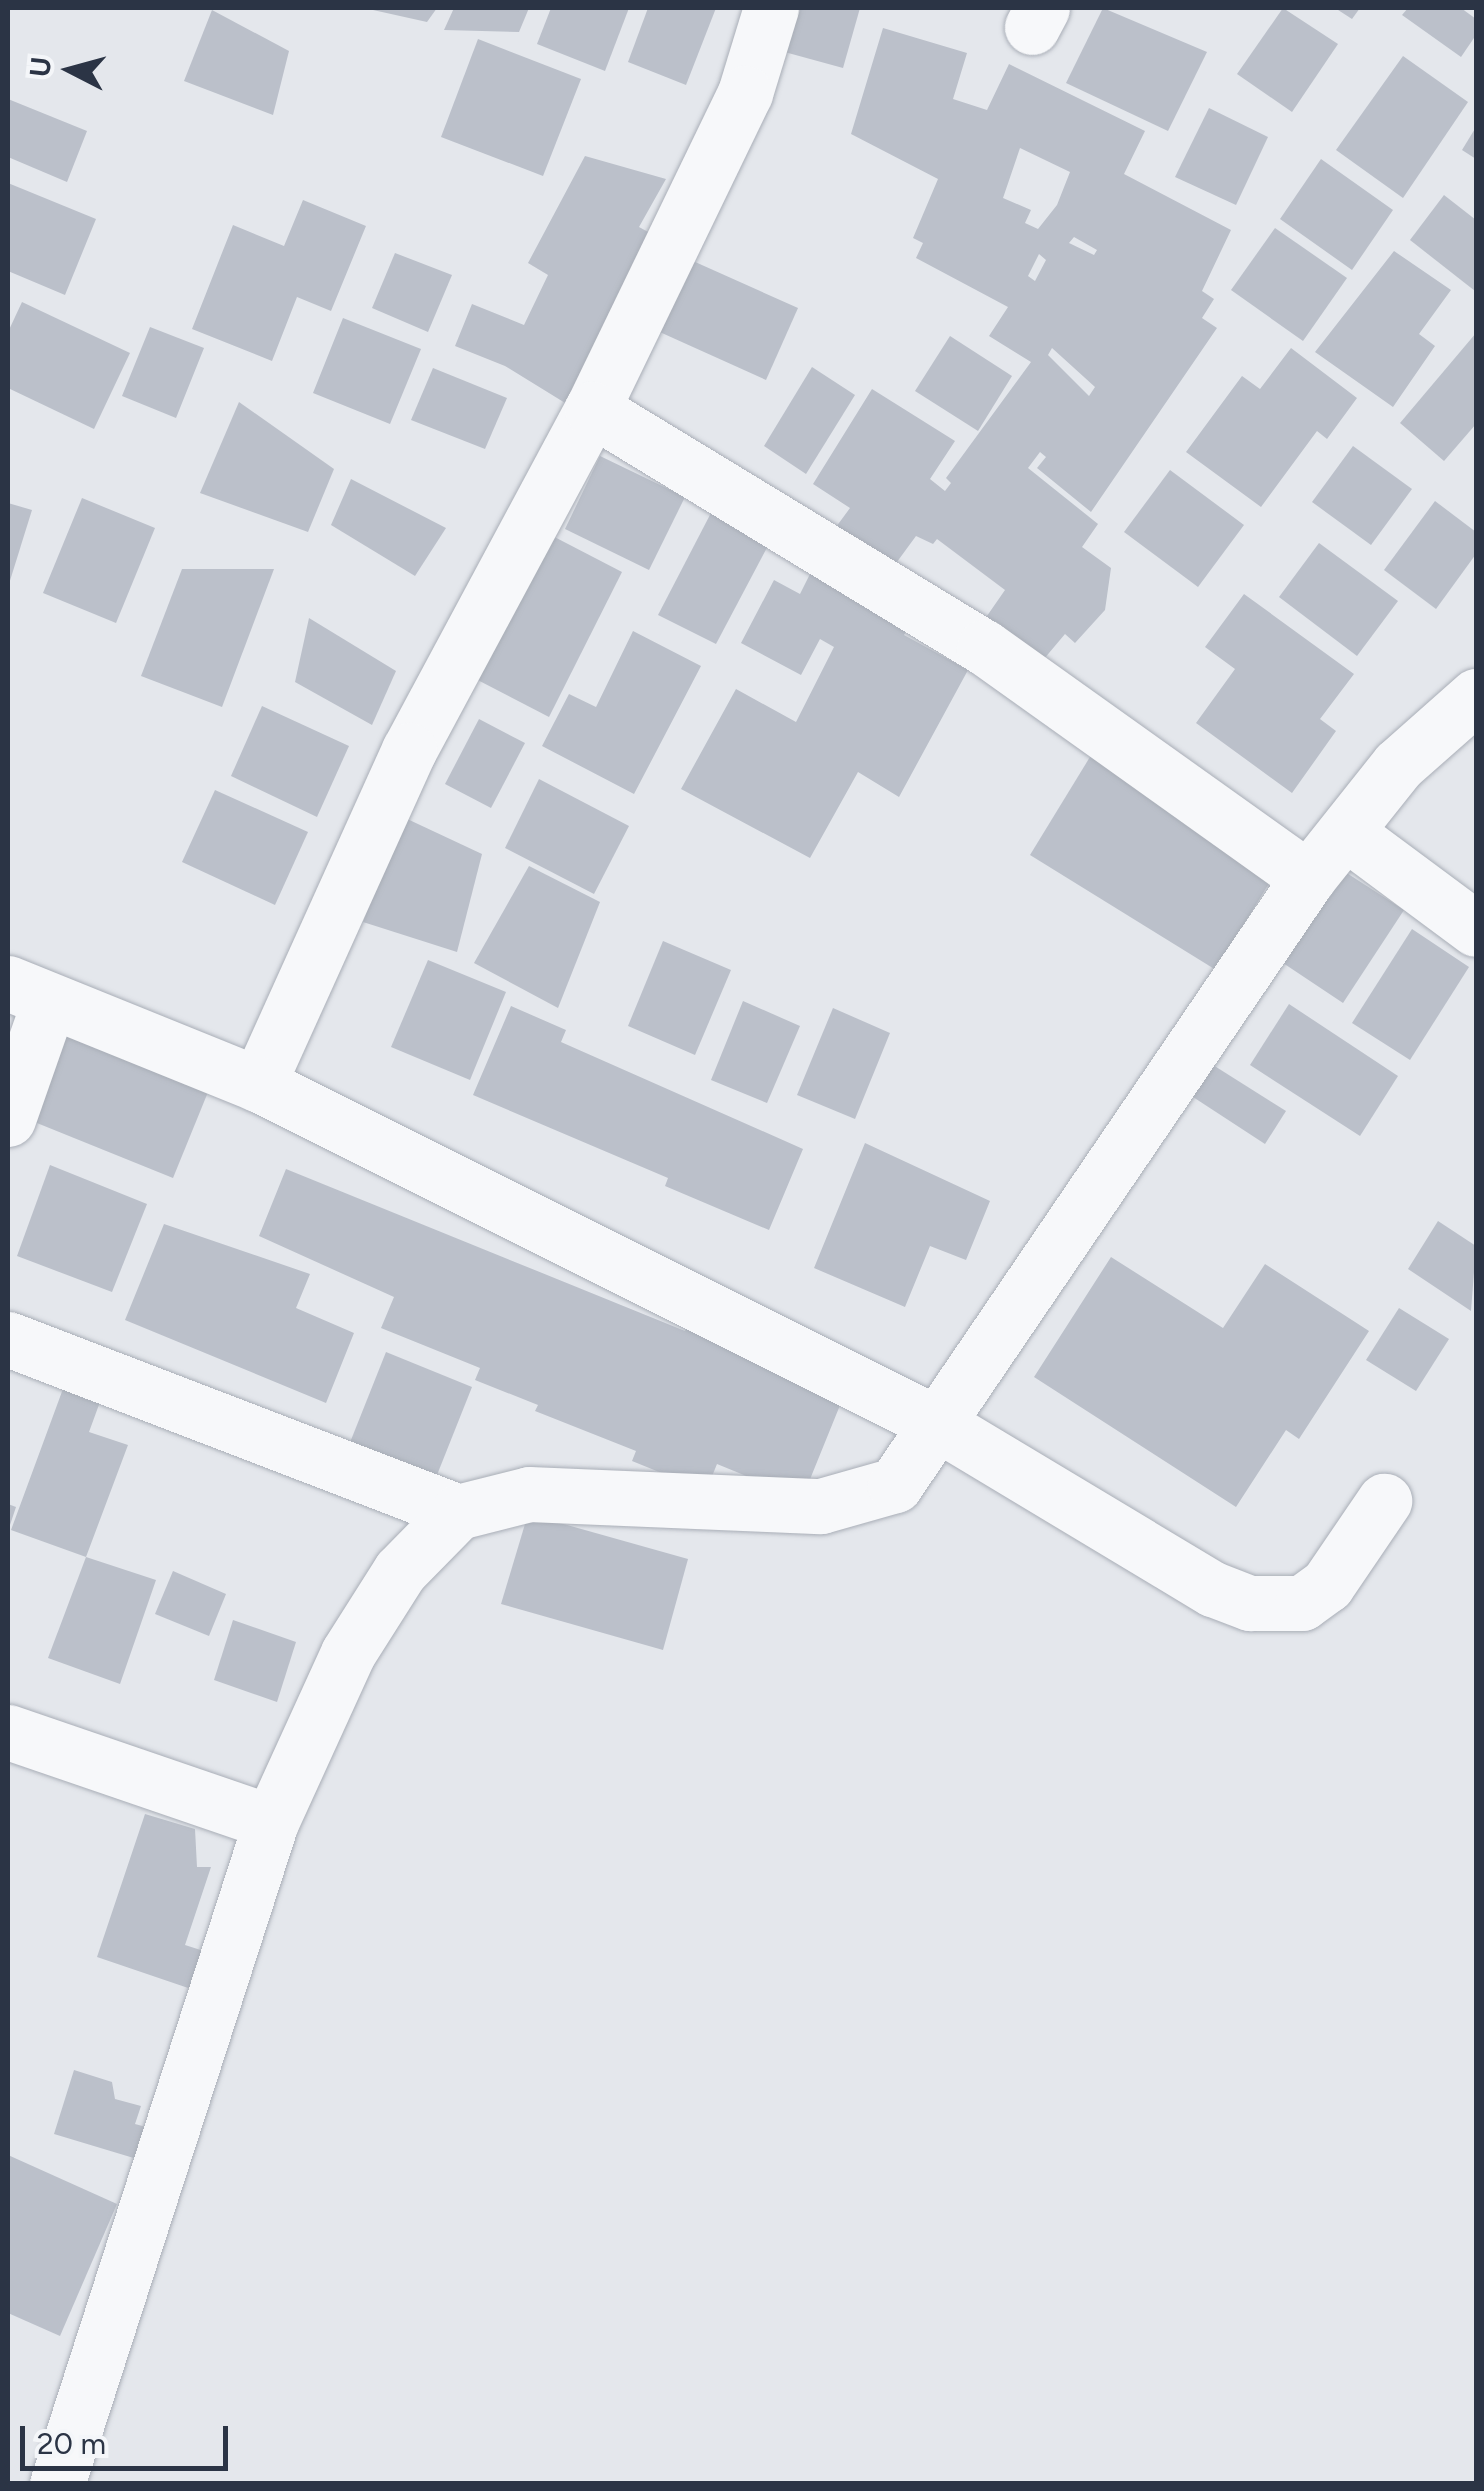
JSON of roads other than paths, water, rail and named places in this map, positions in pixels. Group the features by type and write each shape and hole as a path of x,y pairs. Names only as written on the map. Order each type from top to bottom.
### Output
{"street":[{"path":"258,1084 408,750 592,409 746,93 770,8"},
{"path":"592,409 984,647 1308,878"},
{"path":"57,2484 270,1822 348,1653 400,1570 458,1512 529,1494 821,1506 894,1485 1308,878 1348,834 1398,764 1476,696"},
{"path":"1348,834 1476,928"},
{"path":"8,1120 28,992 258,1084 938,1424 1212,1589 1250,1604 1302,1603 1327,1585 1384,1501"},
{"path":"8,1338 458,1512"},
{"path":"8,1732 270,1822"}]}
